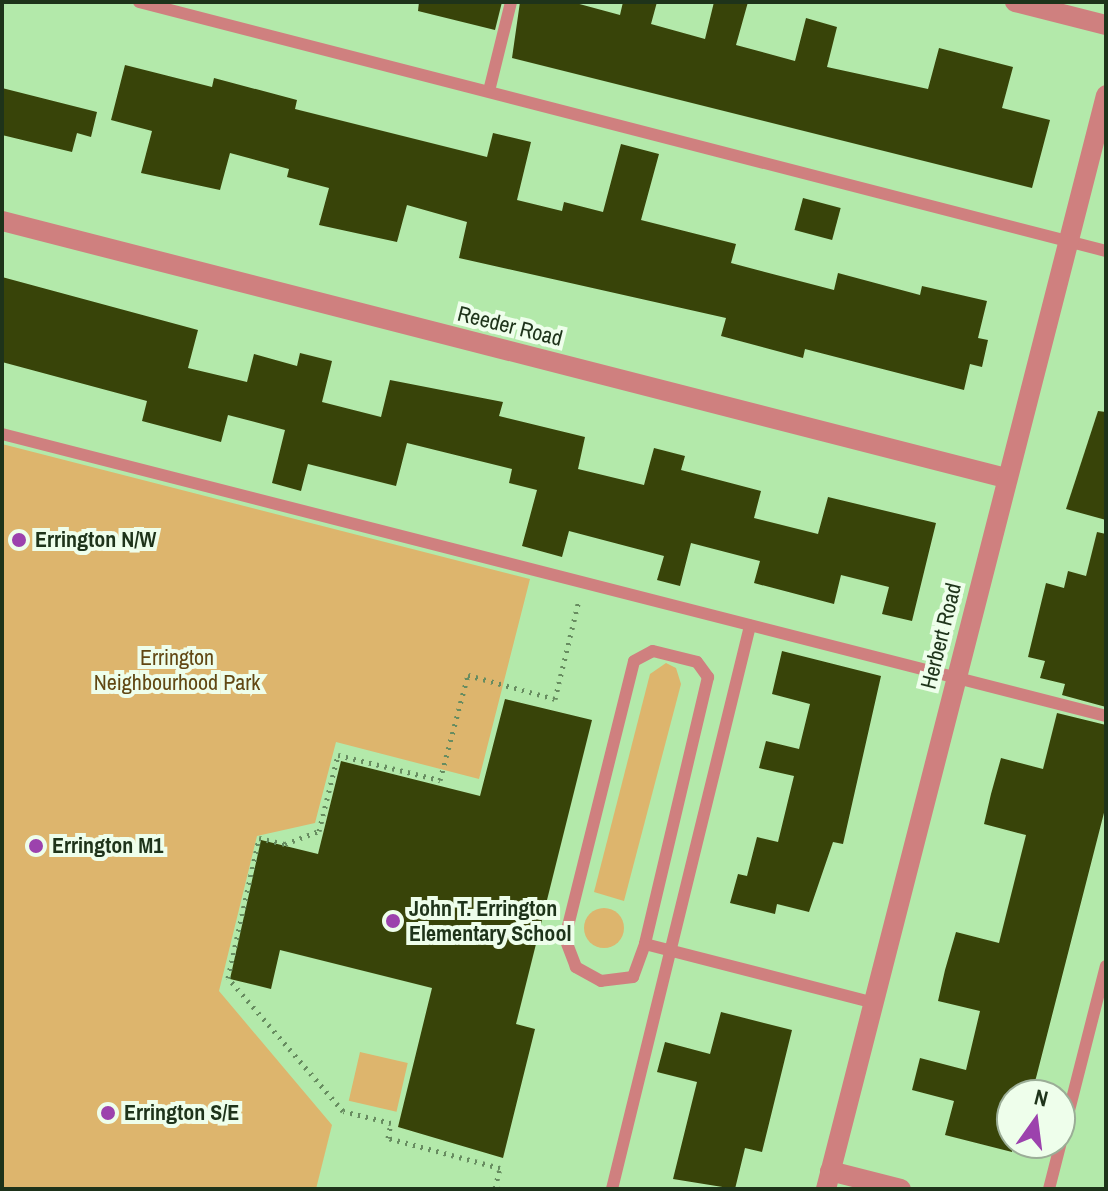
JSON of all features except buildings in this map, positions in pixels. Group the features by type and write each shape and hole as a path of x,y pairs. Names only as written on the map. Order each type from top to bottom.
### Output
{"street":[{"path":"1015,2 1106,25"},
{"name":"Herbert Road","path":"828,1180 1106,95"},
{"name":"Reeder Road","path":"2,221 1006,478"},
{"path":"828,1180 901,1189"}],"lane":[{"path":"139,2 1106,251"},
{"path":"489,91 511,2"},
{"path":"2,434 955,681 1106,716"},
{"path":"612,1189 750,626"},
{"path":"653,651 697,662 708,677 645,944 633,977 601,981 576,967 565,938 634,661 653,651"},
{"path":"645,944 874,1003"},
{"path":"1049,1189 1106,966"}],"path":[{"path":"500,1189 495,1188 500,1168 388,1138 391,1123 343,1111 228,978 259,838 285,844 319,831 338,755 440,780 468,675 555,699 583,583"}],"green space":[{"name":"Errington Neighbourhood Park","path":"2,444 530,579 479,779 336,742 315,823 257,836 219,991 332,1125 316,1189 2,1189"},
{"path":"666,663 676,668 681,684 624,901 594,892 650,674"},
{"path":"604,908 618,914 624,928 618,942 604,948 590,942 584,928 590,914"},
{"path":"360,1052 408,1063 396,1112 349,1101"}],"place":[{"name":"Errington N/W","path":"19,540"},
{"name":"Errington M1","path":"36,846"},
{"name":"John T. Errington Elementary School","path":"393,921"},
{"name":"Errington S/E","path":"108,1113"}]}
